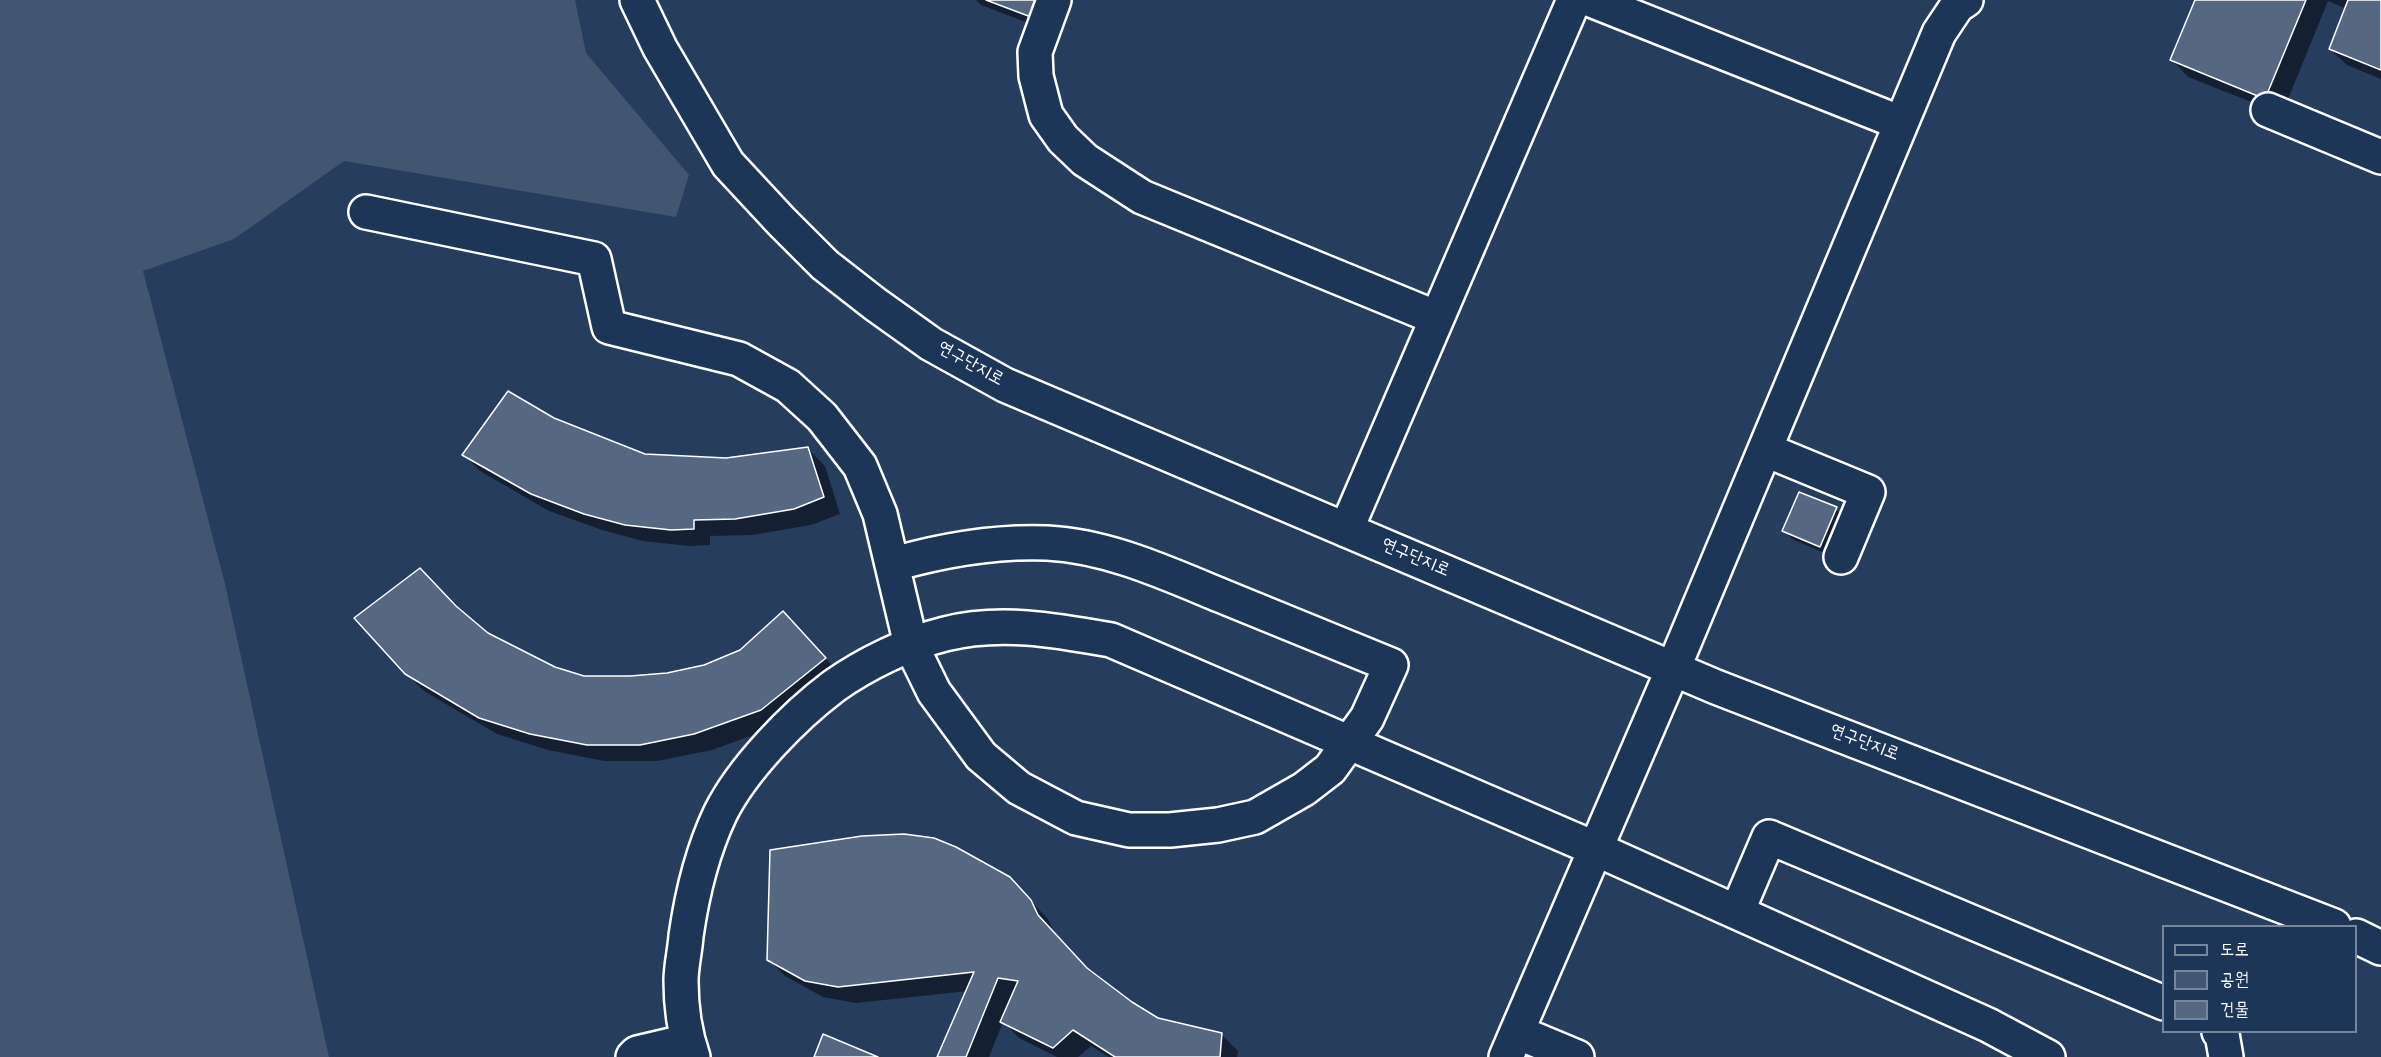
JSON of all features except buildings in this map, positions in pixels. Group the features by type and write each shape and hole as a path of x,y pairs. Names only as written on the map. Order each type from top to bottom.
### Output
{"street":[{"name":"연구단지로","path":"637,0 660,48 728,164 825,265 931,344 1005,385 1673,669 2329,925"},
{"path":"1054,0 1035,52 1036,76 1046,115 1063,139 1085,160 1142,197 1437,318"},
{"path":"1346,530 1574,0"},
{"path":"1591,0 1901,123"},
{"path":"1577,1057 1512,1044 1766,450 1939,33 1957,6 1966,0"},
{"path":"2268,110 2381,157"},
{"path":"366,212 594,259 609,327 739,360 788,386 822,417 860,466 880,514 894,564 911,645 934,692 981,756 1019,788 1076,818 1129,830 1170,831 1218,825 1255,817 1304,789 1330,769 1367,718 1391,665 1156,569 1106,553 1048,543 998,544 928,554 894,564"},
{"path":"1766,450 1868,492 1841,557"},
{"path":"633,1057 637,1053 690,1049 681,981 688,926 700,867 721,813 754,762 834,686 892,652 944,634 990,626 1050,629 1111,640 1596,849 1988,1025 2048,1057"},
{"path":"1737,912 1769,837 2162,1003"},
{"path":"2357,937 2381,948"},
{"path":"2220,1033 2226,1057"}],"green space":[{"path":"0,0 575,0 586,53 689,175 676,217 344,161 234,239 143,271 225,584 329,1057 0,1057"}]}
